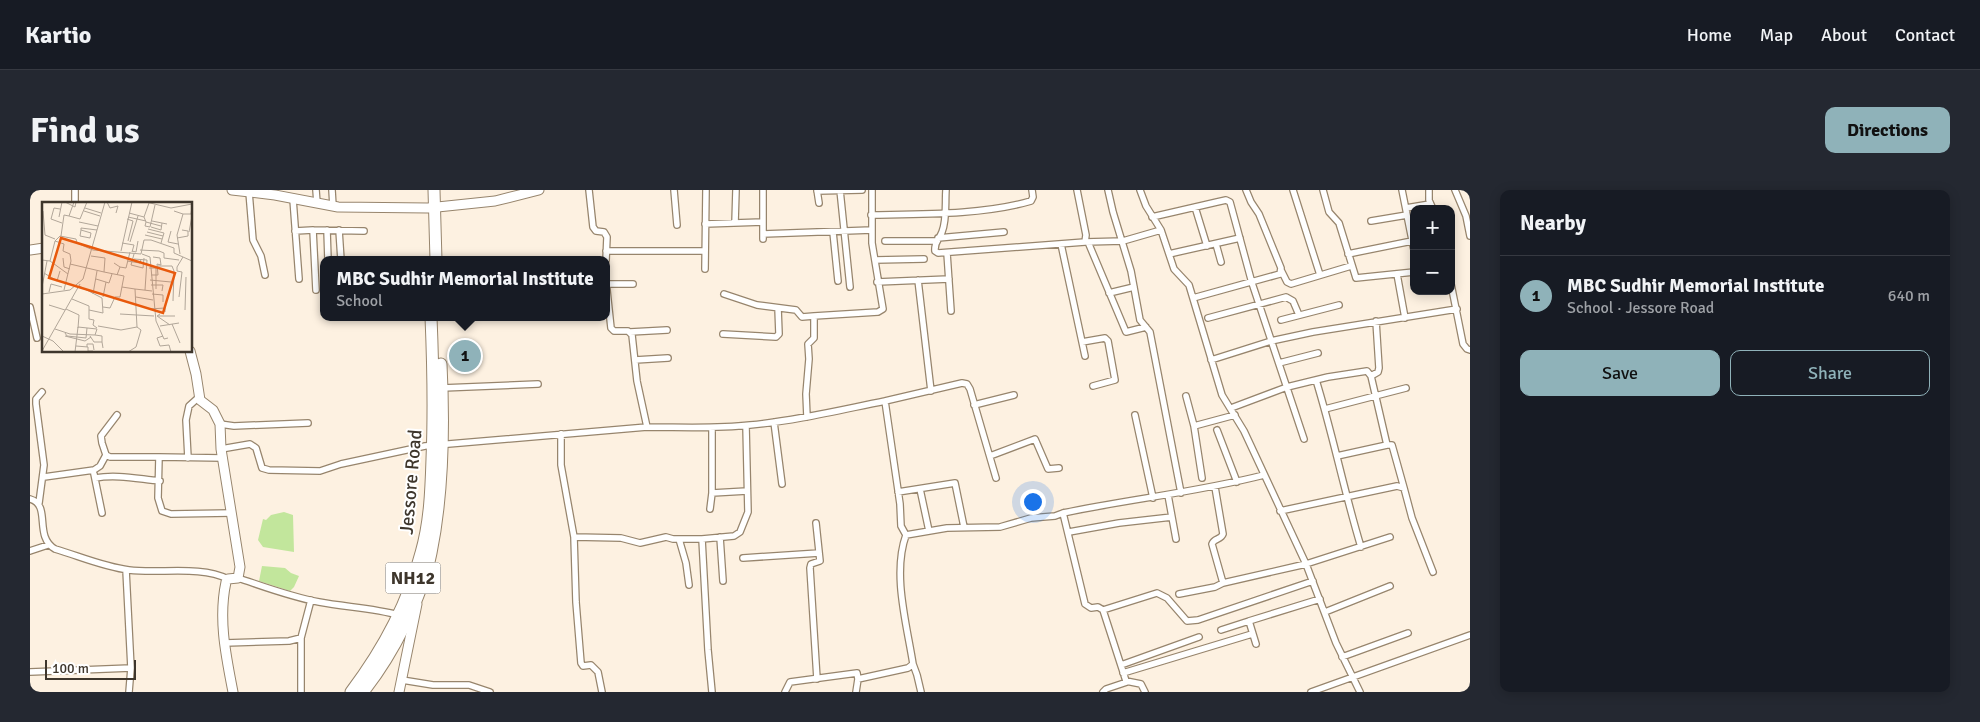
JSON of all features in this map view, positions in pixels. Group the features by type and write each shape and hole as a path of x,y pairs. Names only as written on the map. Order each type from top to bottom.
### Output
{"highway":[{"path":"427,190 431,208 436,256"},
{"path":"429,256 431,208 434,190"},
{"name":"Jessore Road","path":"431,321 437,446"},
{"name":"Jessore Road","path":"407,618 436,480 442,388 439,321"},
{"name":"NH12","path":"363,692 372,672 407,618 420,588 431,555 437,519 436,480"},
{"name":"NH12","path":"351,692 372,672"}],"street":[{"path":"232,190 276,193 293,199 333,206 431,208 495,201 539,190"},
{"path":"316,190 317,203"},
{"path":"332,190 333,206"},
{"path":"589,190 593,227 596,231 606,234 606,256"},
{"path":"674,190 677,225"},
{"path":"705,269 706,190"},
{"path":"735,223 736,190"},
{"path":"763,190 763,236 872,230"},
{"path":"819,203 817,190 862,190"},
{"path":"840,190 850,287"},
{"path":"724,294 757,306 796,310 804,317 878,312 883,309 874,260 871,216 872,190"},
{"path":"946,190 942,232 937,239 936,252 947,253 1086,242 1123,241 1161,230"},
{"path":"871,216 944,213 1026,202 1032,199 1032,190"},
{"path":"1077,190 1086,242 1126,332 1146,328"},
{"path":"1108,190 1123,241 1140,320 1150,332 1181,493"},
{"path":"1140,190 1152,217 1161,230 1174,269 1189,284 1222,395 1235,415 1306,564 1342,657 1360,692"},
{"path":"1246,190 1250,202 1259,214 1287,282 1291,284 1351,266"},
{"path":"1293,190 1320,275"},
{"path":"1323,190 1329,212 1338,220 1354,276 1358,278 1410,272"},
{"path":"1402,190 1410,231"},
{"path":"1428,190 1432,205"},
{"path":"1455,190 1466,216 1470,236"},
{"path":"249,192 253,240 261,256 265,275"},
{"path":"293,199 299,279"},
{"path":"1152,217 1228,201 1231,205 1252,283 1304,439"},
{"path":"1194,207 1207,246"},
{"path":"1406,208 1410,208"},
{"path":"1371,221 1407,215"},
{"path":"705,224 763,222"},
{"path":"313,230 316,290"},
{"path":"327,230 328,256"},
{"path":"339,230 341,256"},
{"path":"295,231 364,231"},
{"path":"833,232 838,281"},
{"path":"885,241 937,239 1004,232"},
{"path":"1169,254 1240,238"},
{"path":"1348,254 1410,241"},
{"path":"1061,244 1085,356"},
{"path":"1216,244 1221,262"},
{"path":"606,251 704,251"},
{"path":"947,253 951,310"},
{"path":"874,260 924,259"},
{"path":"1193,298 1279,275 1281,270"},
{"path":"1397,274 1405,318"},
{"path":"877,282 949,279"},
{"path":"918,280 930,391"},
{"path":"610,283 633,284"},
{"path":"1109,293 1134,287"},
{"path":"1453,295 1463,344 1470,350"},
{"path":"1208,318 1286,297 1291,298 1299,315"},
{"path":"1281,320 1339,305"},
{"path":"30,307 37,338"},
{"path":"724,334 776,337 778,334 778,308"},
{"path":"1211,360 1271,341 1456,308"},
{"path":"610,313 614,331 667,330"},
{"path":"807,417 806,394 810,359 808,344 814,338 814,316"},
{"path":"1371,376 1378,372 1379,368 1377,350 1379,342 1376,321"},
{"path":"630,332 646,427"},
{"path":"1082,342 1105,338 1108,341 1115,380 1093,386"},
{"path":"190,352 200,400 213,410 220,424 222,454 240,567 238,578"},
{"path":"1279,363 1318,353"},
{"path":"635,360 668,358"},
{"path":"1231,408 1287,387 1363,370 1370,373 1371,376 1387,444"},
{"path":"1316,380 1325,408 1346,497 1361,546"},
{"path":"106,456 188,458 222,454 250,444 256,448 262,468 269,470 320,471 398,451 437,446 646,427 712,428 746,426 807,417 965,383 970,389 996,478"},
{"path":"442,388 538,384"},
{"path":"1325,408 1406,388"},
{"path":"42,392 36,399 44,465 39,503 44,537 48,545 55,549 126,570 219,574 228,579 238,578 290,596 385,611 407,618 402,680 399,692"},
{"path":"974,405 1014,395"},
{"path":"188,458 186,420 189,406 199,396"},
{"path":"1186,396 1194,426 1202,478"},
{"path":"885,401 901,526 906,536 900,553 900,574 913,664 921,692"},
{"path":"44,476 94,470 100,466 106,456 102,444 102,436 118,415"},
{"path":"1135,415 1153,498"},
{"path":"1194,426 1235,415"},
{"path":"774,422 782,484"},
{"path":"220,424 234,426 308,423"},
{"path":"574,537 621,538 648,542 655,538 666,537 702,539 734,536 740,532 748,512 746,426"},
{"path":"710,509 712,493 712,428"},
{"path":"1217,430 1237,482"},
{"path":"561,434 561,465 574,537 576,602 581,663 583,666 591,665 598,672 602,692"},
{"path":"990,456 1035,438 1048,469 1059,468"},
{"path":"1337,456 1387,444 1392,445 1412,518 1433,572"},
{"path":"159,457 159,505 162,511 165,513 231,513"},
{"path":"94,470 102,513"},
{"path":"95,478 115,475 125,478 160,481"},
{"path":"906,536 928,531 964,527 1000,527 1031,518 1055,516 1063,513 1181,493 1264,475"},
{"path":"898,492 955,482 964,527"},
{"path":"1215,486 1223,534 1221,538 1212,544 1223,583"},
{"path":"1280,511 1397,486 1404,488"},
{"path":"920,488 928,531"},
{"path":"712,493 747,491"},
{"path":"1168,495 1176,539"},
{"path":"30,499 39,503"},
{"path":"1063,513 1086,604 1091,608 1103,610 1158,593 1167,598 1187,622 1198,620 1313,581"},
{"path":"1069,532 1119,523 1172,517"},
{"path":"816,523 819,562 812,564 810,568 817,679"},
{"path":"720,537 723,581"},
{"path":"1179,594 1216,587 1223,583 1306,564 1390,537"},
{"path":"679,539 686,563 689,585"},
{"path":"702,539 712,692"},
{"path":"31,550 48,545"},
{"path":"743,558 819,552"},
{"path":"126,570 131,668 129,692"},
{"path":"228,579 224,592 222,616 233,692"},
{"path":"1324,612 1390,586"},
{"path":"301,692 300,638 311,600"},
{"path":"1221,630 1320,600"},
{"path":"1103,610 1127,682"},
{"path":"1249,621 1256,644"},
{"path":"1342,657 1408,633"},
{"path":"1123,673 1252,634"},
{"path":"1311,692 1470,635"},
{"path":"1121,665 1199,637"},
{"path":"225,643 289,641 300,638"},
{"path":"858,680 908,668 913,664"},
{"path":"30,672 131,668"},
{"path":"786,692 790,682 857,673 856,692"},
{"path":"402,680 490,692"},
{"path":"1103,692 1106,689 1127,682 1141,684 1144,692"}],"shaded area":[{"path":"284,512 293,515 294,552 263,547 258,540 263,519 266,520 271,515"},
{"path":"262,566 285,568 299,576 290,591 259,581"}],"place":[{"name":"MBC Sudhir Memorial Institute","path":"465,356"}]}
